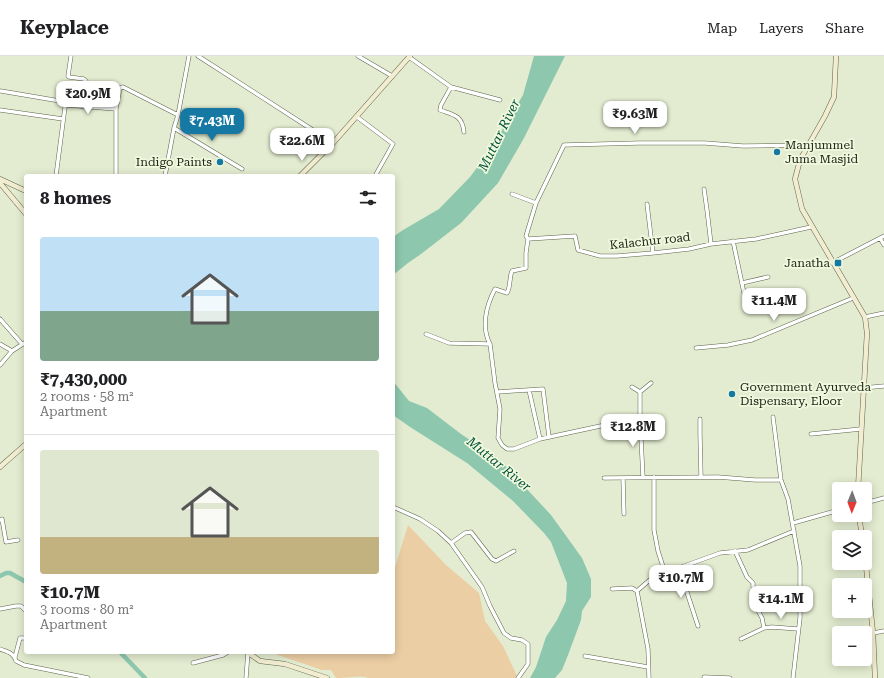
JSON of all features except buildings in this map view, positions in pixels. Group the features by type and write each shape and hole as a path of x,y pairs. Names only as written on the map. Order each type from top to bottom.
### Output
{"main road":[{"path":"836,56 834,97 800,160 795,179 802,209 811,227 865,318 867,334 860,429 858,482"},
{"path":"302,174 357,117 409,57"},
{"path":"0,179 24,190"},
{"path":"0,183 24,212"},
{"path":"0,468 24,446"},
{"path":"866,570 873,632 875,678"},
{"path":"250,654 260,661 285,664 327,678"}],"street":[{"path":"71,56 68,76 84,79 86,81 83,107"},
{"path":"165,174 189,56"},
{"path":"198,56 333,143"},
{"path":"358,56 392,76"},
{"path":"409,57 451,87 500,100"},
{"path":"116,174 116,109 120,88 123,87 178,116"},
{"path":"451,87 440,105 440,110 456,115 463,122 464,132"},
{"path":"1,91 60,101 66,105 116,109"},
{"path":"56,174 66,105"},
{"path":"0,110 63,119"},
{"path":"357,117 393,144 376,174"},
{"path":"174,128 242,169"},
{"path":"640,419 633,419 540,439 514,449 507,450 498,438 500,410 490,344 487,339 485,316 495,289 506,293 509,288 512,271 526,268 528,239 526,236 536,203 564,145 678,143 743,146 808,145"},
{"path":"704,189 708,210 711,244"},
{"path":"512,194 536,203"},
{"path":"647,204 653,252"},
{"name":"Kalachur road","path":"528,239 575,236 578,250 600,256 617,256 689,249 711,244 756,239 811,227"},
{"path":"832,263 884,236"},
{"path":"880,238 884,245"},
{"path":"733,241 744,293"},
{"path":"742,283 768,277"},
{"path":"696,348 728,345 752,340 853,298"},
{"path":"865,318 884,313"},
{"path":"0,319 24,343 12,352 0,365"},
{"path":"426,334 449,343 490,344"},
{"path":"0,344 12,352"},
{"path":"640,392 651,383"},
{"path":"863,388 884,386"},
{"path":"632,387 640,392"},
{"path":"497,392 543,389 549,437"},
{"path":"529,390 540,439"},
{"path":"640,392 642,478"},
{"path":"773,417 782,480 788,499 800,566 800,618 793,678"},
{"path":"700,419 701,477"},
{"path":"811,434 860,429"},
{"path":"604,478 718,477 755,480 782,480"},
{"path":"623,478 624,514"},
{"path":"654,478 654,530 658,551 665,573"},
{"path":"872,501 884,498"},
{"path":"395,508 420,519 438,531 451,543 482,587 504,633 511,638 522,640 528,644 528,664 518,678"},
{"path":"793,523 832,512"},
{"path":"0,520 2,520 6,542 18,540"},
{"path":"637,591 652,578 665,573 720,553 748,550 794,531"},
{"path":"451,543 471,532 492,559 496,561 514,551"},
{"path":"735,551 747,577 753,583 757,593 754,603 762,618 764,628"},
{"path":"679,568 698,626"},
{"path":"612,589 632,588 637,591 648,649 649,678"},
{"path":"0,609 21,606 24,609"},
{"path":"741,638 764,628 772,627 798,629"},
{"path":"873,632 884,631"},
{"path":"15,657 20,638 24,638"},
{"path":"0,649 11,653 15,657 16,662 24,665 88,678"},
{"path":"193,663 225,654"},
{"path":"246,678 247,654"},
{"path":"585,656 648,667"},
{"path":"704,677 730,678"}],"shaded area":[{"path":"408,525 446,565 479,593 485,621 503,646 518,678 336,678 331,670 322,670 275,654 395,654 395,567"}],"water":[{"name":"Muttar River","path":"534,56 565,56 524,138 498,183 461,223 395,273 395,236 439,209 470,177 490,150 523,95"},
{"name":"Muttar River","path":"395,384 409,401 427,408 461,434 500,460 551,515 582,558 591,579 591,597 582,611 581,620 562,670 555,678 530,678 536,667 546,637 557,620 566,601 567,583 551,542 513,501 467,463 395,416"}],"waterway":[{"path":"0,576 10,573 24,581"},
{"path":"122,654 145,678"}],"place":[{"name":"Manjummel Juma Masjid","path":"777,152"},
{"name":"Indigo Paints","path":"220,162"},
{"name":"Janatha","path":"838,263"},
{"name":"Government Ayurveda Dispensary, Eloor","path":"732,394"}]}
